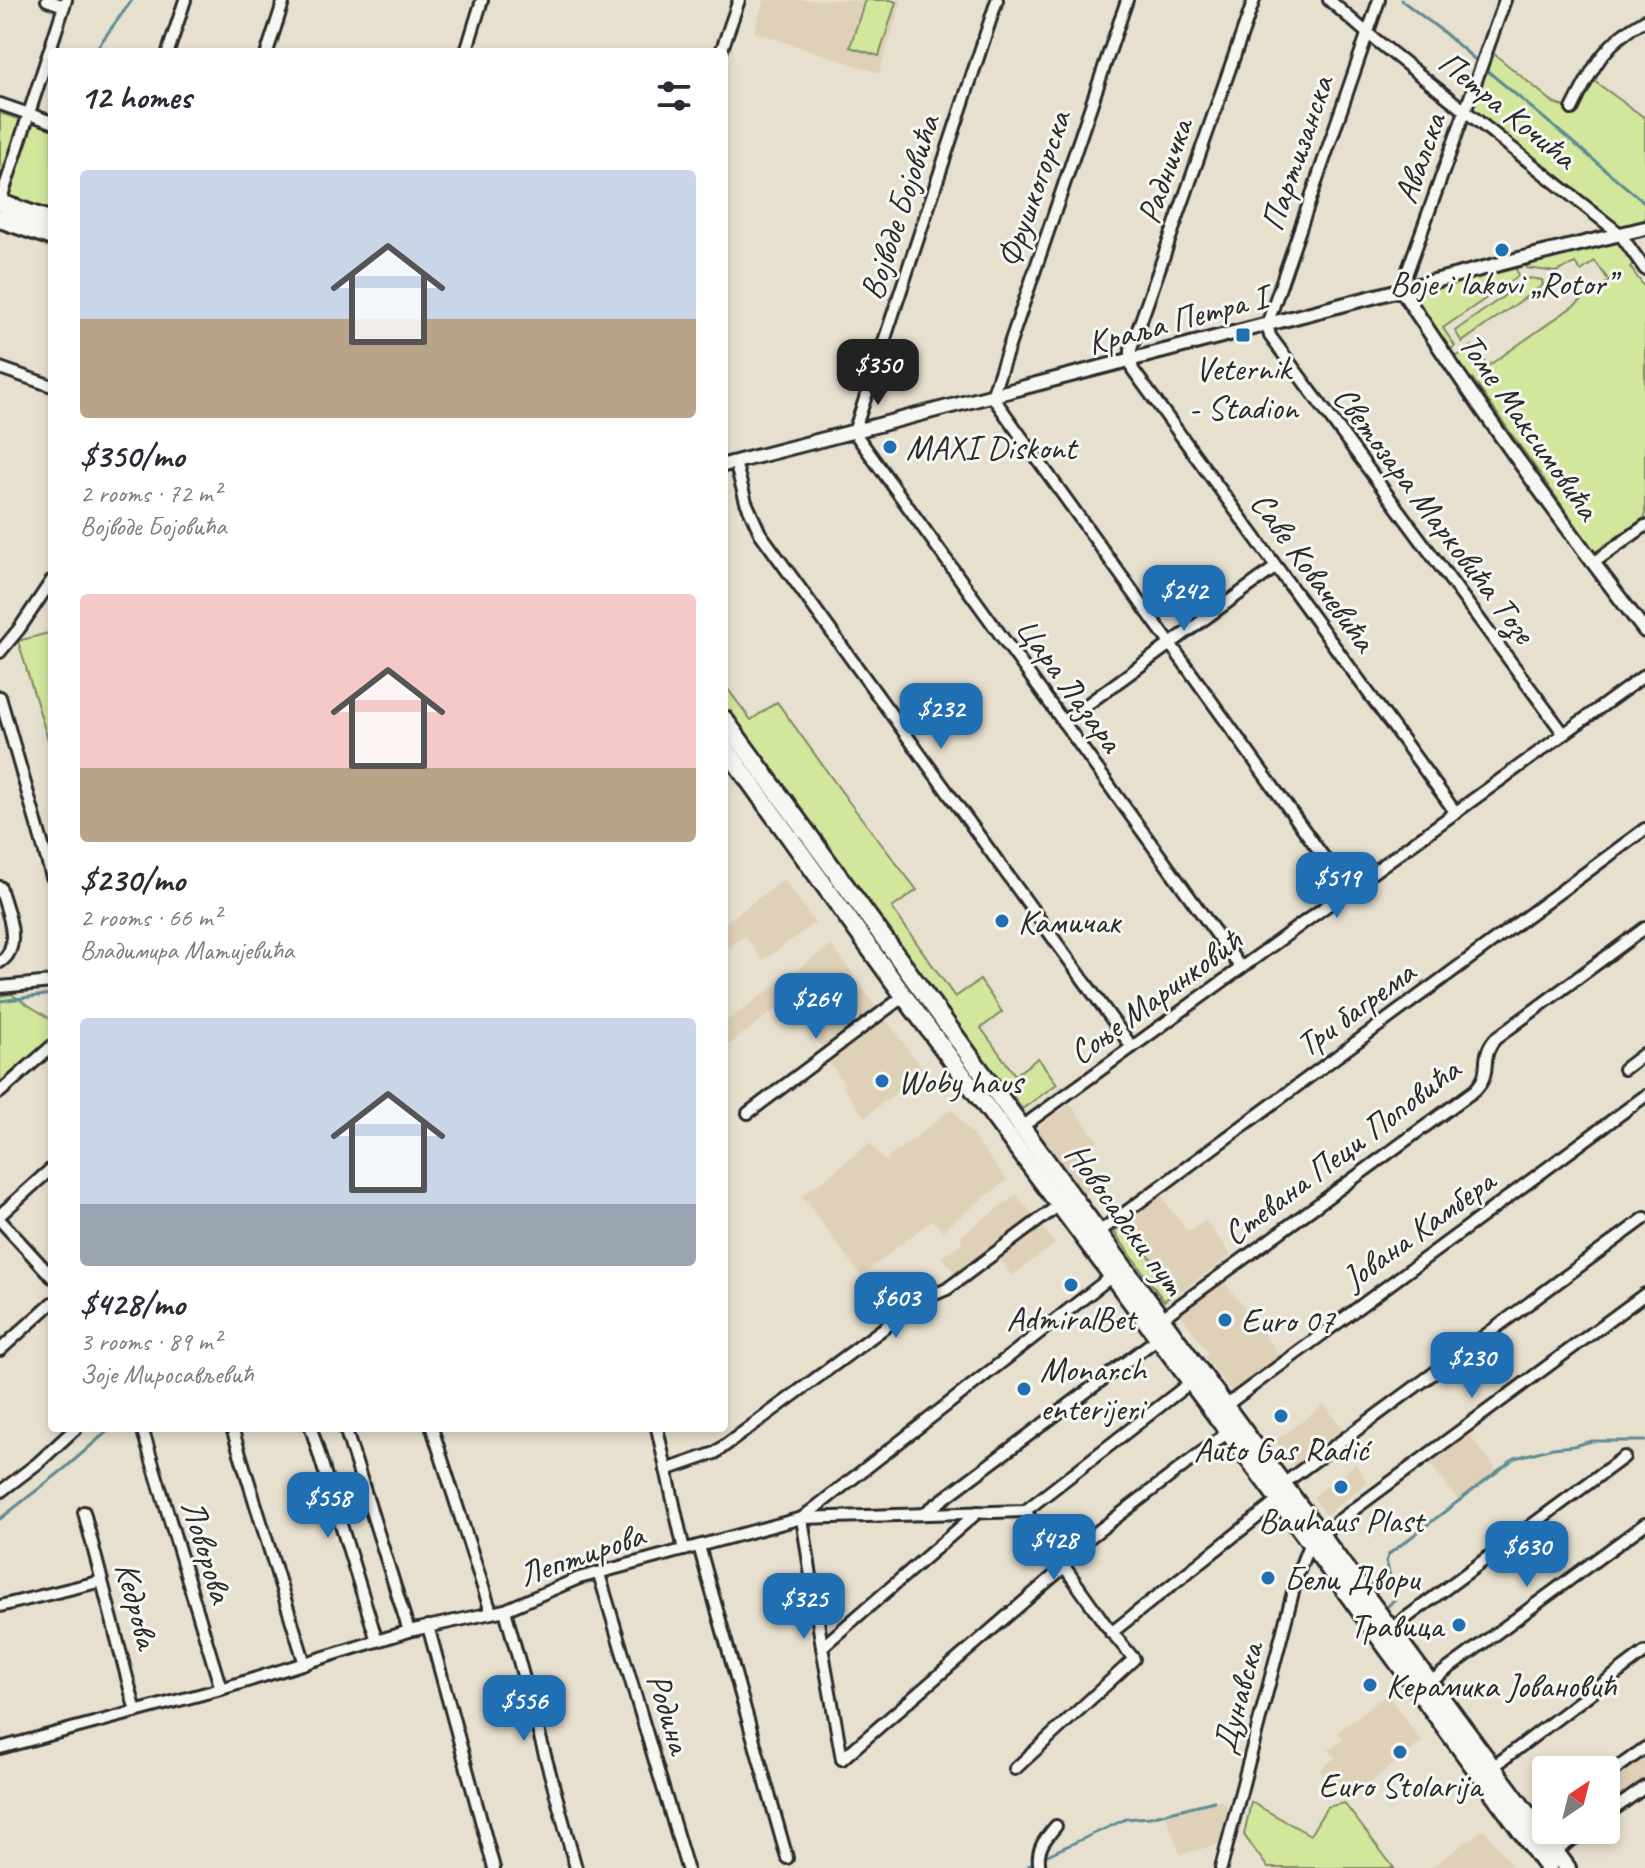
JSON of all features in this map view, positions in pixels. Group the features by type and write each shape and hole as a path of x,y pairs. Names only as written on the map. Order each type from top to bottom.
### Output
{"main road":[{"path":"0,202 48,220"},
{"path":"0,219 48,236"},
{"name":"Новосадски пут","path":"728,725 1015,1132 1059,1205 1228,1432 1281,1492"},
{"name":"Новосадски пут","path":"728,752 904,996 1099,1232 1225,1406 1281,1492 1552,1860 1567,1868"},
{"name":"Новосадски пут","path":"1315,1538 1391,1629 1493,1767 1532,1812"}],"street":[{"path":"47,0 65,3 51,48"},
{"path":"169,48 185,0"},
{"path":"268,48 284,0"},
{"path":"467,48 482,0"},
{"path":"722,48 739,0"},
{"name":"Војводе Бојовића","path":"854,432 997,0"},
{"name":"Фрушкогорска","path":"992,396 1127,0"},
{"name":"Радничка","path":"1131,360 1131,349 1254,0"},
{"name":"Петра Кочића","path":"1329,0 1620,234 1645,269"},
{"name":"Партизанска","path":"1268,325 1379,0"},
{"name":"Авалска","path":"1401,289 1505,0"},
{"path":"1572,109 1600,57 1626,31 1645,20"},
{"path":"0,202 48,57"},
{"path":"0,104 48,121"},
{"name":"Краља Петра I","path":"730,463 1645,228"},
{"name":"Томе Максимовића","path":"1401,289 1446,358 1645,631"},
{"name":"Светозара Марковића Тозе","path":"1268,325 1271,339 1564,734"},
{"name":"Саве Ковачевића","path":"1131,360 1133,370 1456,813"},
{"path":"0,368 48,385"},
{"path":"992,396 1348,891"},
{"name":"Цара Лазара","path":"854,432 1241,968"},
{"path":"730,463 760,533 1132,1047"},
{"path":"1593,563 1645,526"},
{"path":"1063,722 1276,567"},
{"path":"0,652 48,586"},
{"name":"Соње Маринковић","path":"1015,1132 1645,675"},
{"path":"0,697 48,863"},
{"name":"Три багрема","path":"1099,1232 1645,829"},
{"path":"0,887 13,938 12,949 7,958 0,962"},
{"name":"Стевана Пеци Поповића","path":"1162,1318 1475,1090 1486,1076 1485,1057 1495,1039 1645,928"},
{"path":"0,987 48,982"},
{"path":"748,1113 904,996"},
{"path":"0,1092 48,1050"},
{"path":"1624,1069 1645,1053"},
{"name":"Јована Камбера","path":"1225,1406 1645,1096"},
{"path":"48,1172 0,1217 48,1272"},
{"path":"666,1470 715,1453 922,1300 947,1289 1059,1205"},
{"path":"1111,1633 1281,1492 1645,1218"},
{"name":"Лептирова","path":"0,1748 221,1689 409,1631 505,1610 579,1578 802,1518 1112,1276"},
{"path":"1315,1538 1645,1294"},
{"path":"0,1350 48,1307"},
{"path":"925,1513 1158,1338"},
{"path":"1191,1382 1025,1511 802,1518 842,1759 1062,1564 1228,1432"},
{"path":"0,1492 72,1432"},
{"name":"Ловорова","path":"143,1432 221,1689"},
{"path":"233,1432 305,1664"},
{"path":"312,1432 377,1641"},
{"path":"346,1432 409,1631"},
{"path":"433,1432 491,1612"},
{"path":"658,1432 684,1550"},
{"path":"1391,1629 1624,1457"},
{"path":"1015,1769 1134,1659 1111,1633 1025,1511"},
{"name":"Кедрова","path":"84,1512 136,1712"},
{"path":"822,1647 978,1512"},
{"path":"1430,1682 1645,1524"},
{"name":"Дунавска","path":"1221,1868 1298,1573 1315,1538"},
{"path":"699,1546 787,1858"},
{"name":"Родина","path":"599,1574 687,1868"},
{"path":"0,1606 102,1581"},
{"path":"505,1610 576,1868"},
{"path":"428,1626 494,1868"},
{"path":"1493,1767 1645,1652"},
{"path":"1620,1766 1645,1748"},
{"path":"1620,1805 1645,1787"},
{"path":"1040,1868 1041,1844 1056,1826"},
{"path":"1552,1860 1570,1844"}],"shaded area":[{"path":"764,0 902,0 879,73 754,32"},
{"path":"784,879 815,923 763,961 745,936 728,948 728,921"},
{"path":"831,945 854,975 797,1019 784,1003 728,1045 728,1020"},
{"path":"863,989 878,1010 824,1050 809,1029"},
{"path":"884,1017 924,1070 865,1117 827,1060"},
{"path":"1070,1104 1098,1141 1082,1153 1099,1183 1083,1195 1036,1129"},
{"path":"952,1109 1007,1180 942,1231 932,1220 861,1276 802,1196 870,1143 884,1161"},
{"path":"1158,1191 1188,1232 1206,1220 1231,1255 1165,1303 1111,1231 1143,1208 1141,1203"},
{"path":"1017,1194 1035,1218 957,1276 942,1257 963,1241 961,1236"},
{"path":"1040,1223 1055,1244 1012,1276 997,1255"},
{"path":"1222,1278 1282,1358 1234,1395 1205,1357 1209,1354 1178,1311"},
{"path":"1324,1405 1344,1430 1295,1467 1275,1441"},
{"path":"1466,1430 1497,1470 1458,1500 1427,1460"},
{"path":"1355,1464 1368,1482 1326,1515 1313,1497"},
{"path":"1387,1694 1422,1742 1344,1803 1319,1770 1335,1758 1329,1750 1343,1739 1338,1732"},
{"path":"1645,1753 1645,1784 1620,1802 1620,1771"},
{"path":"1220,1799 1229,1809 1219,1844 1180,1855 1166,1815"},
{"path":"1484,1829 1513,1868 1430,1868"}],"green space":[{"path":"865,0 896,2 879,56 850,47"},
{"path":"1493,53 1554,103 1579,112 1594,81 1645,118 1645,222 1620,228 1473,108"},
{"path":"0,113 27,122 0,192"},
{"path":"33,121 48,127 48,214 7,200"},
{"path":"1617,241 1645,288 1645,517 1595,552 1472,378 1468,380 1453,359 1472,346 1488,366 1609,281 1595,261 1581,271 1575,263 1556,272 1527,268 1526,264"},
{"path":"1513,267 1518,276 1443,328 1455,346 1447,352 1411,294"},
{"path":"1529,278 1542,280 1543,285 1462,342 1455,331"},
{"path":"48,633 48,740 18,641"},
{"path":"728,689 751,720 777,702 917,890 892,908 955,997 980,980 1002,1012 981,1028 1015,1075 1038,1058 1057,1084 1022,1109 1004,1083 1000,1086 728,714"},
{"path":"11,994 48,1017 48,1041 0,1083 0,996"},
{"path":"1126,1224 1175,1292 1164,1301 1114,1232"},
{"path":"1251,1802 1310,1835 1327,1807 1344,1803 1394,1868 1268,1868 1244,1835"}],"waterway":[{"path":"97,48 132,0"},
{"path":"1401,0 1479,63"},
{"path":"1484,68 1645,203"},
{"path":"0,1001 48,995"},
{"path":"0,1519 106,1432"},
{"path":"1385,1609 1396,1598 1386,1561 1389,1554 1515,1458 1592,1441 1645,1441"},
{"path":"1041,1858 1126,1819 1150,1817 1214,1801"},
{"path":"1026,1868 1034,1862"}],"place":[{"name":"Boje i lakovi „Rotor”","path":"1502,250"},
{"name":"Veternik - Stadion","path":"1243,335"},
{"name":"MAXI Diskont","path":"890,447"},
{"name":"Камичак","path":"1002,921"},
{"name":"Woby haus","path":"882,1081"},
{"name":"AdmiralBet","path":"1071,1285"},
{"name":"Euro 07","path":"1225,1320"},
{"name":"Monarch enterijeri","path":"1024,1389"},
{"name":"Auto Gas Radić","path":"1281,1416"},
{"name":"Bauhaus Plast","path":"1341,1487"},
{"name":"Бели Двори","path":"1268,1578"},
{"name":"Травица","path":"1459,1625"},
{"name":"Керамика Јовановић","path":"1370,1685"},
{"name":"Euro Stolarija","path":"1400,1752"}]}
